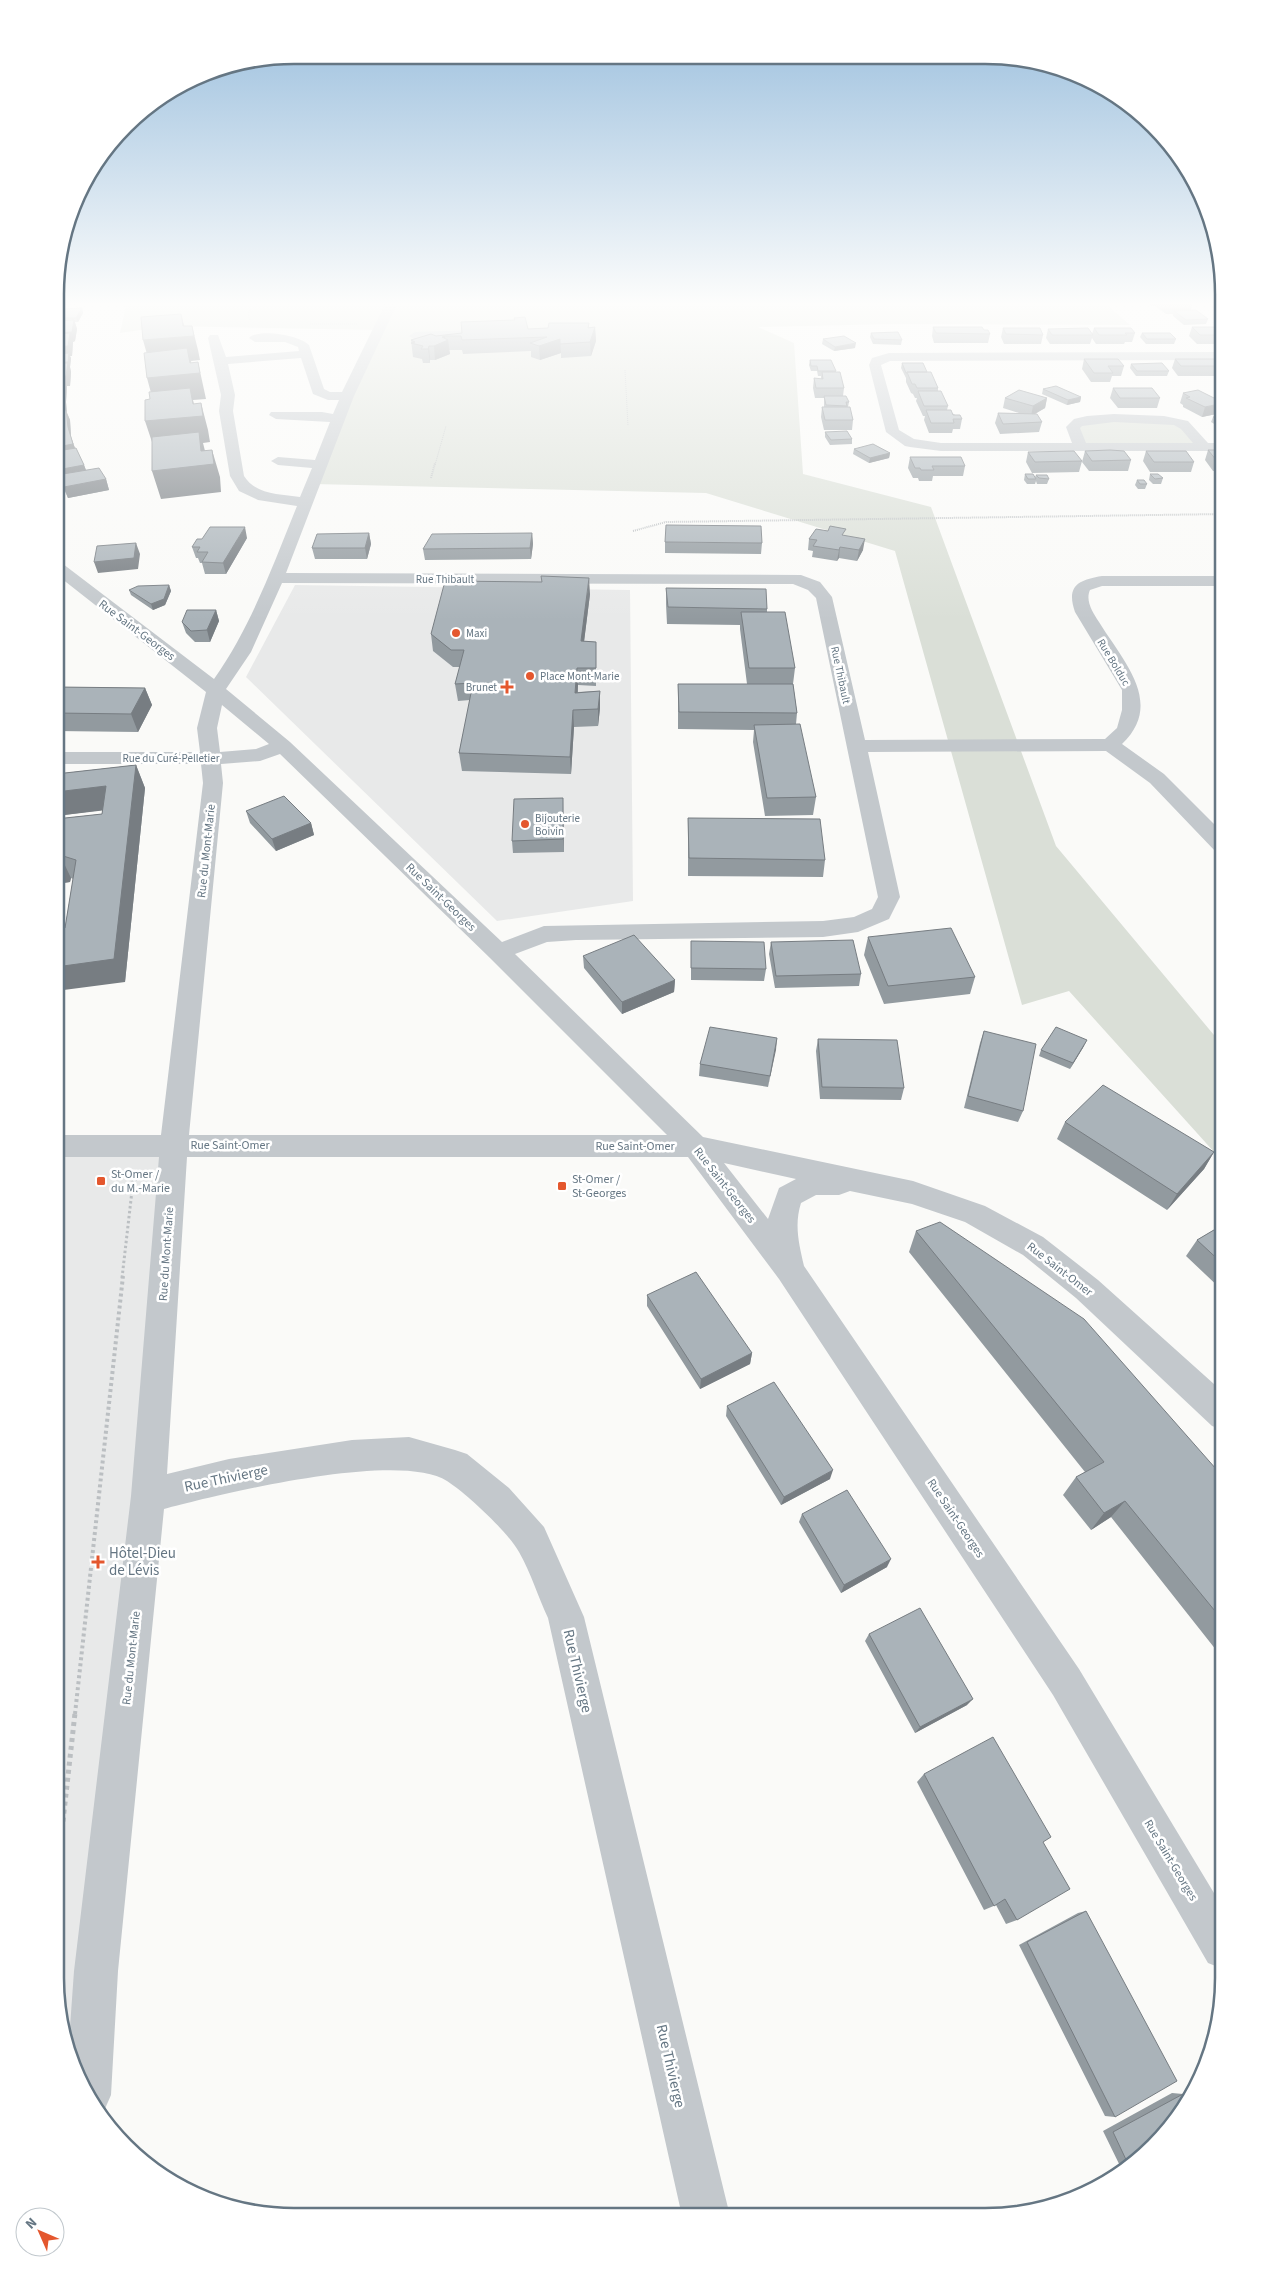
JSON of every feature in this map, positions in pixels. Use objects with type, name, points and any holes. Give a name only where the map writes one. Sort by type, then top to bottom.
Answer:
[{"type":"street","points":[[226,408],[237,476],[244,488],[263,497],[306,502]]},
{"type":"street","name":"Rue du Mont-Marie","points":[[89,2082],[96,1971],[148,1496],[174,1145],[213,783],[207,728],[216,690],[242,652],[276,578],[343,408]]},
{"type":"street","points":[[886,408],[892,432],[898,438],[910,443],[941,447],[1215,447]]},
{"type":"street","points":[[276,415],[339,418]]},
{"type":"street","points":[[1080,447],[1073,427],[1079,422],[1095,419],[1169,420],[1183,424],[1204,447]]},
{"type":"street","points":[[278,461],[321,465]]},
{"type":"street","name":"Rue Saint-Georges","points":[[64,572],[216,690],[283,746],[498,952],[695,1146],[790,1270],[1066,1682],[1215,1933]]},
{"type":"street","name":"Rue Thibault","points":[[276,578],[795,579],[814,586],[824,597],[889,897],[880,914],[858,924],[824,929],[544,934],[498,952]]},
{"type":"street","name":"Rue Bolduc","points":[[1110,745],[1126,730],[1132,710],[1131,690],[1084,612],[1078,599],[1080,590],[1089,583],[1102,581],[1215,581]]},
{"type":"street","points":[[856,746],[1110,745],[1132,757],[1153,773],[1215,838]]},
{"type":"street","name":"Rue du Curé-Pelletier","points":[[64,758],[235,758],[260,755],[283,746]]},
{"type":"street","name":"Rue Saint-Omer","points":[[64,1146],[695,1146],[913,1193],[975,1214],[1033,1246],[1087,1289],[1215,1407]]},
{"type":"street","points":[[790,1270],[783,1238],[782,1216],[790,1196],[812,1184],[829,1183],[913,1193]]},
{"type":"street","name":"Rue Thivierge","points":[[148,1496],[229,1475],[352,1456],[409,1453],[455,1466],[497,1500],[531,1539],[566,1617],[704,2208]]},
{"type":"path","points":[[627,408],[628,426]]},
{"type":"path","points":[[431,478],[446,426]]},
{"type":"path","points":[[633,531],[666,522],[1215,514]]},
{"type":"path","points":[[64,1810],[133,1182],[174,1145]]},
{"type":"shaded area","points":[[346,408],[798,408],[803,474],[931,507],[1056,846],[1215,1036],[1215,1153],[1069,991],[1022,1005],[895,551],[706,493],[313,484]]},
{"type":"shaded area","points":[[1095,419],[1183,424],[1204,447],[1080,447],[1079,422]]},
{"type":"shaded area","points":[[295,585],[630,590],[633,901],[497,921],[246,677]]},
{"type":"shaded area","name":"Hôtel-Dieu de Lévis","points":[[64,1145],[174,1145],[99,2100],[81,2066],[76,2052],[68,2023],[64,1993]]},
{"type":"building","points":[[145,408],[202,408],[203,416],[145,421]]},
{"type":"building","points":[[822,408],[850,408],[853,420],[825,420]]},
{"type":"building","points":[[64,410],[66,410],[73,444],[64,446]]},
{"type":"building","points":[[926,410],[951,410],[953,415],[960,415],[962,419],[953,419],[954,423],[931,423]]},
{"type":"building","points":[[998,413],[1037,414],[1042,422],[1003,424]]},
{"type":"building","points":[[847,431],[852,439],[831,440],[825,432]]},
{"type":"building","points":[[199,432],[201,451],[212,450],[214,464],[152,471],[152,437]]},
{"type":"building","points":[[873,444],[890,453],[870,458],[854,449]]},
{"type":"building","points":[[76,448],[84,465],[64,469],[64,450]]},
{"type":"building","points":[[1208,450],[1215,450],[1215,459]]},
{"type":"building","points":[[1074,451],[1082,461],[1035,462],[1028,452]]},
{"type":"building","points":[[1085,451],[1124,451],[1131,460],[1092,461]]},
{"type":"building","points":[[1146,451],[1186,451],[1194,462],[1154,462]]},
{"type":"building","points":[[910,457],[961,457],[965,466],[932,466],[934,470],[921,470],[920,468],[915,468]]},
{"type":"building","points":[[99,468],[106,479],[64,487],[64,474]]},
{"type":"building","points":[[1025,474],[1033,474],[1036,479],[1028,479]]},
{"type":"building","points":[[1150,474],[1158,474],[1163,478],[1155,479]]},
{"type":"building","points":[[1036,475],[1047,475],[1049,479],[1039,478]]},
{"type":"building","points":[[1137,480],[1144,480],[1147,484],[1140,484]]},
{"type":"building","points":[[666,525],[761,526],[762,543],[665,542]]},
{"type":"building","points":[[830,526],[846,529],[842,535],[865,539],[859,550],[840,547],[839,550],[813,546],[817,540],[809,539],[816,529],[828,531]]},
{"type":"building","points":[[210,527],[245,527],[223,563],[202,562],[208,552],[197,552],[200,547],[192,547],[197,539],[202,539]]},
{"type":"building","points":[[369,533],[365,548],[312,548],[317,534]]},
{"type":"building","points":[[532,533],[530,548],[423,549],[432,534]]},
{"type":"building","points":[[136,543],[134,558],[94,562],[97,546]]},
{"type":"building","name":"Place Mont-Marie","points":[[541,576],[589,578],[581,641],[596,642],[596,668],[577,668],[575,693],[600,691],[598,709],[573,710],[570,757],[459,753],[473,683],[455,684],[464,650],[451,650],[431,634],[445,581],[542,582]]},
{"type":"building","points":[[169,585],[164,599],[151,604],[129,590],[138,586]]},
{"type":"building","points":[[666,588],[766,589],[767,609],[668,607]]},
{"type":"building","points":[[187,610],[216,610],[207,630],[191,631],[182,622]]},
{"type":"building","points":[[741,612],[785,612],[795,668],[749,668]]},
{"type":"building","points":[[678,684],[793,684],[797,713],[679,712]]},
{"type":"building","points":[[64,687],[145,688],[131,714],[64,713]]},
{"type":"building","points":[[800,724],[816,797],[767,798],[754,725]]},
{"type":"building","points":[[136,765],[114,959],[64,966],[64,928],[76,860],[64,856],[64,818],[102,814],[106,786],[64,791],[64,773]]},
{"type":"building","points":[[284,796],[311,823],[272,839],[246,811]]},
{"type":"building","points":[[563,798],[563,839],[512,841],[514,799]]},
{"type":"building","points":[[688,818],[820,819],[825,860],[689,858]]},
{"type":"building","points":[[951,928],[975,977],[888,986],[868,937]]},
{"type":"building","points":[[634,935],[675,980],[622,1002],[583,956]]},
{"type":"building","points":[[853,940],[861,974],[776,976],[771,942]]},
{"type":"building","points":[[691,941],[764,942],[766,969],[691,968]]},
{"type":"building","points":[[710,1027],[777,1038],[770,1076],[700,1064]]},
{"type":"building","points":[[1056,1027],[1087,1040],[1073,1063],[1041,1050]]},
{"type":"building","points":[[984,1031],[1036,1044],[1023,1111],[968,1096]]},
{"type":"building","points":[[818,1039],[897,1040],[904,1088],[822,1087]]},
{"type":"building","points":[[1103,1085],[1214,1152],[1177,1194],[1065,1122]]},
{"type":"building","points":[[940,1222],[1084,1319],[1215,1468],[1215,1611],[1125,1501],[1104,1513],[1076,1477],[1104,1462],[916,1231]]},
{"type":"building","points":[[1215,1229],[1215,1257],[1197,1240]]},
{"type":"building","points":[[696,1272],[752,1353],[701,1379],[647,1295]]},
{"type":"building","points":[[774,1382],[833,1470],[784,1497],[727,1406]]},
{"type":"building","points":[[847,1490],[891,1559],[844,1585],[802,1514]]},
{"type":"building","points":[[920,1608],[973,1699],[920,1727],[869,1634]]},
{"type":"building","points":[[993,1737],[1051,1837],[1043,1842],[1070,1889],[1017,1920],[1005,1899],[994,1906],[924,1774]]},
{"type":"building","points":[[1086,1911],[1177,2081],[1115,2117],[1027,1942]]},
{"type":"building","points":[[1183,2094],[1158,2130],[1126,2160],[1113,2132]]},
{"type":"place","name":"Maxi","points":[[456,633]]},
{"type":"place","name":"Place Mont-Marie","points":[[530,676]]},
{"type":"place","name":"Brunet","points":[[507,687]]},
{"type":"place","name":"Bijouterie Boivin","points":[[525,824]]},
{"type":"place","name":"St-Omer / du M.-Marie","points":[[101,1181]]},
{"type":"place","name":"St-Omer / St-Georges","points":[[562,1186]]},
{"type":"place","name":"Hôtel-Dieu de Lévis","points":[[98,1562]]}]
